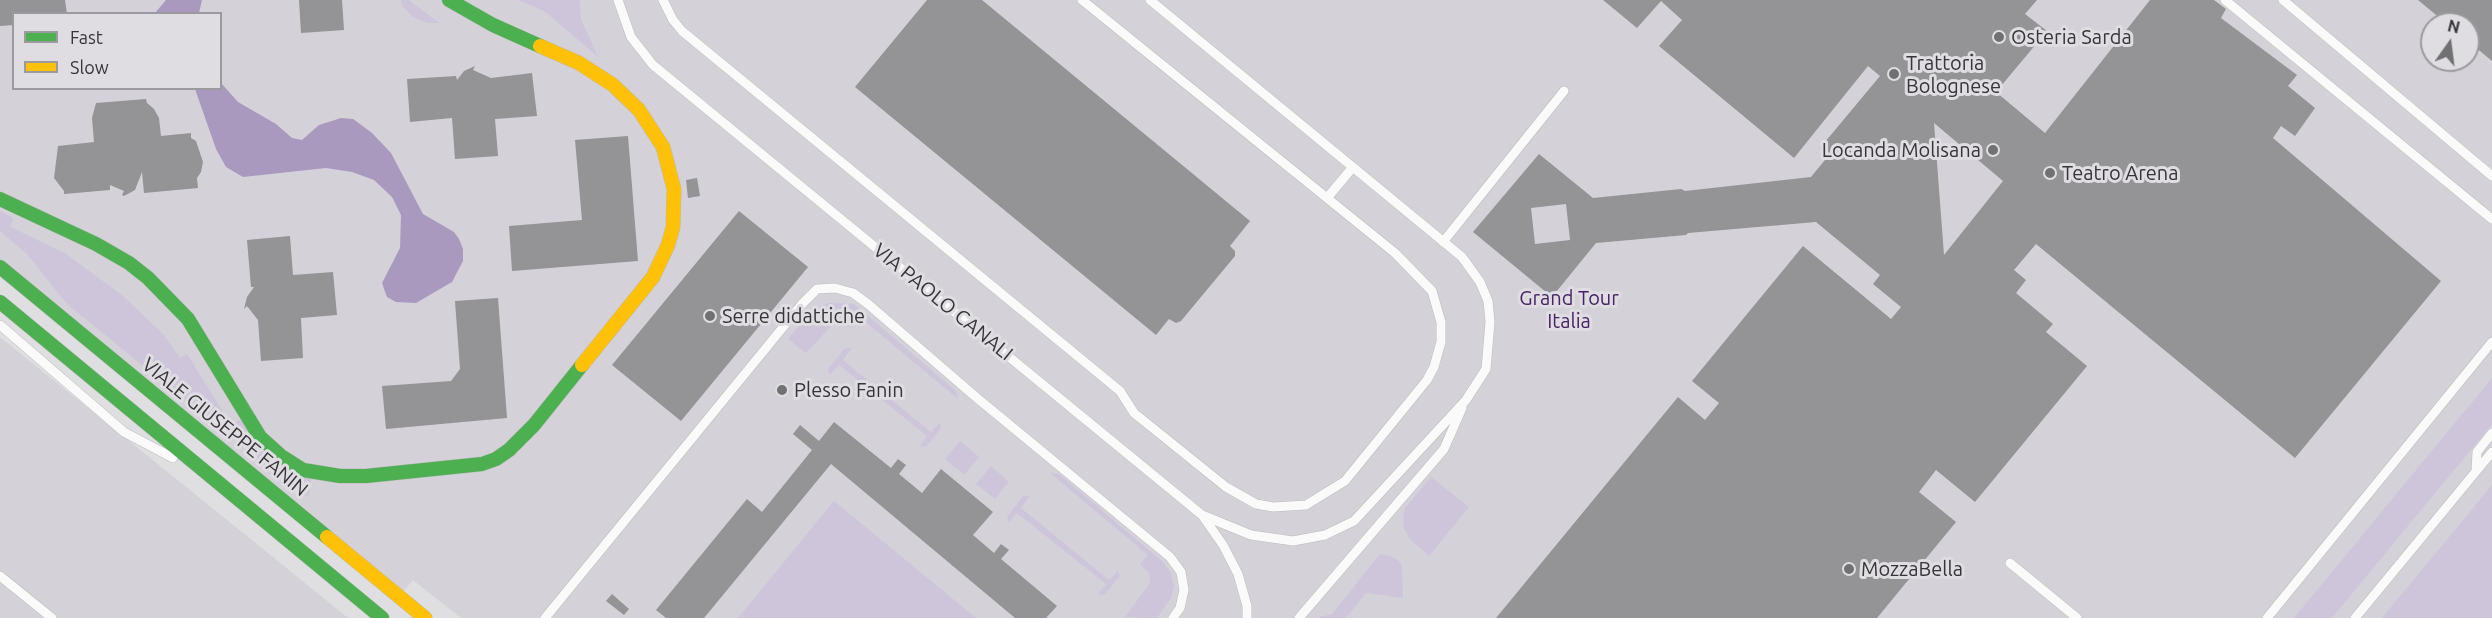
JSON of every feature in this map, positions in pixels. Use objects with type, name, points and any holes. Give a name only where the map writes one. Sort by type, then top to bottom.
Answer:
[{"type":"street","points":[[0,199],[96,244],[129,263],[148,278],[188,320],[260,437],[281,456],[303,470],[331,476],[366,476],[482,464],[496,459],[509,450],[534,425],[653,277],[665,253],[673,227],[674,189],[663,147],[651,126],[639,110],[612,86],[579,63],[493,25],[449,0]]},
{"type":"street","name":"VIALE GIUSEPPE FANIN","points":[[0,267],[425,618]]},
{"type":"street","points":[[0,303],[382,618]]},
{"type":"lane","name":"VIA PAOLO CANALI","points":[[618,0],[631,37],[653,65],[1202,515],[1223,545],[1238,574],[1247,606],[1247,618]]},
{"type":"lane","points":[[663,0],[673,20],[682,31],[1120,391],[1134,413],[1226,487],[1256,504],[1273,507],[1306,505],[1345,481],[1427,380],[1434,367],[1441,342],[1441,322],[1432,291],[1406,263],[1082,0]]},
{"type":"lane","points":[[1150,0],[1462,257],[1480,282],[1488,301],[1490,322],[1486,369],[1466,400],[1444,449],[1299,618]]},
{"type":"lane","points":[[2225,0],[2492,219]]},
{"type":"lane","points":[[2283,0],[2492,176]]},
{"type":"lane","points":[[1443,242],[1564,91]]},
{"type":"lane","points":[[1327,198],[1353,167]]},
{"type":"lane","points":[[545,618],[802,303],[817,290],[835,288],[852,293],[868,304],[977,398],[1170,557],[1181,572],[1184,590],[1180,608],[1173,618]]},
{"type":"lane","points":[[0,325],[124,432],[206,473]]},
{"type":"lane","points":[[2267,618],[2492,342]]},
{"type":"lane","points":[[1202,515],[1251,535],[1274,540],[1307,540],[1339,531],[1354,521],[1466,400]]},
{"type":"lane","points":[[2476,471],[2477,452],[2492,433]]},
{"type":"lane","points":[[2355,618],[2492,452]]},
{"type":"lane","points":[[2010,563],[2076,618]]},
{"type":"lane","points":[[0,576],[52,618]]},
{"type":"shaded area","points":[[0,0],[518,0],[545,12],[597,56],[581,17],[580,0],[2492,0],[2492,618],[461,618],[413,580],[394,602],[0,265]]},
{"type":"shaded area","points":[[166,0],[202,0],[199,12],[156,12]]},
{"type":"shaded area","points":[[401,0],[409,0],[439,23],[426,23],[413,17],[402,5]]},
{"type":"shaded area","points":[[518,0],[580,0],[581,18],[598,57],[545,12]]},
{"type":"shaded area","points":[[222,84],[238,102],[276,124],[292,138],[302,140],[319,125],[341,118],[353,119],[372,133],[391,153],[423,214],[454,232],[463,249],[463,261],[452,282],[416,303],[396,302],[387,297],[382,283],[400,248],[401,215],[392,197],[374,180],[352,172],[326,168],[243,177],[226,167],[216,149],[195,90],[222,90]]},
{"type":"shaded area","points":[[0,211],[13,218],[11,227],[66,254],[122,295],[164,335],[180,358],[187,354],[231,425],[240,420],[311,479],[309,495],[304,497],[67,304],[27,254],[0,231]]},
{"type":"shaded area","points":[[829,303],[854,304],[956,391],[958,399],[862,319],[852,327],[832,325],[806,353],[788,339],[813,309]]},
{"type":"shaded area","points":[[0,337],[268,553],[348,618],[0,618]]},
{"type":"shaded area","points":[[845,348],[852,348],[843,360],[931,432],[940,423],[941,428],[926,447],[920,446],[927,436],[839,365],[830,375],[828,369]]},
{"type":"shaded area","points":[[2492,378],[2492,424],[2332,618],[2294,618]]},
{"type":"shaded area","points":[[960,441],[979,457],[964,475],[945,459]]},
{"type":"shaded area","points":[[991,466],[1009,482],[995,499],[976,484]]},
{"type":"shaded area","points":[[1050,473],[1059,474],[1163,562],[1171,573],[1174,586],[1171,598],[1157,618],[1125,617],[1150,583],[1149,573],[1140,564],[1148,555]]},
{"type":"shaded area","points":[[1431,477],[1469,507],[1429,556],[1410,539],[1404,528],[1403,517],[1405,508]]},
{"type":"shaded area","points":[[2492,485],[2492,618],[2382,618]]},
{"type":"shaded area","points":[[1023,496],[1030,496],[1021,508],[1109,580],[1118,571],[1120,576],[1104,595],[1098,594],[1106,584],[1017,513],[1009,523],[1007,517]]},
{"type":"shaded area","points":[[834,501],[976,618],[738,618]]},
{"type":"shaded area","points":[[1380,554],[1398,560],[1402,566],[1403,598],[1366,593],[1346,618],[1315,618],[1332,614]]},
{"type":"building","points":[[0,0],[65,0],[67,12],[12,12],[12,25],[0,26]]},
{"type":"building","points":[[299,0],[342,0],[344,30],[301,33]]},
{"type":"building","points":[[927,0],[982,0],[1250,221],[1230,246],[1235,251],[1235,256],[1181,321],[1176,323],[1169,319],[1156,335],[855,87]]},
{"type":"building","points":[[1603,0],[2037,0],[2025,14],[2047,31],[1996,92],[2045,133],[2150,0],[2214,0],[2226,9],[2221,18],[2297,75],[2288,86],[2315,108],[2295,136],[2281,126],[2273,138],[2441,281],[2295,458],[2036,244],[2014,270],[2026,280],[2016,293],[2053,324],[2046,332],[2087,366],[1975,502],[1936,470],[1919,492],[1956,522],[1877,618],[1496,618],[1678,397],[1705,420],[1719,403],[1692,381],[1803,246],[1891,319],[1901,307],[1873,284],[1880,275],[1816,222],[1596,243],[1552,297],[1473,232],[1539,154],[1593,198],[1681,189],[1685,191],[1811,177],[1829,155],[1820,148],[1880,76],[1868,66],[1794,158],[1659,46],[1682,20],[1661,1],[1637,28]],"holes":[[[1934,123],[2003,181],[1944,255]],[[1566,204],[1570,240],[1535,244],[1531,208]]]},
{"type":"building","points":[[2418,0],[2492,0],[2492,61],[2480,51],[2480,12],[2432,12]]},
{"type":"building","points":[[475,66],[473,70],[491,78],[532,73],[537,116],[495,119],[498,156],[455,159],[452,118],[410,122],[407,79],[456,76],[457,80],[464,71]]},
{"type":"building","points":[[146,99],[159,118],[161,136],[191,133],[191,138],[196,141],[203,162],[197,178],[198,188],[144,193],[142,172],[135,190],[124,196],[122,195],[124,191],[110,185],[110,190],[64,194],[54,178],[58,146],[94,142],[92,118],[96,103]]},
{"type":"building","points":[[628,136],[638,261],[512,271],[509,226],[582,220],[575,140]]},
{"type":"building","points":[[697,178],[700,196],[688,198],[686,180]]},
{"type":"building","name":"Serre didattiche","points":[[739,211],[808,267],[681,421],[612,365]]},
{"type":"building","points":[[290,236],[293,275],[333,272],[337,315],[301,318],[303,358],[261,361],[258,320],[247,306],[244,309],[247,297],[254,287],[251,287],[247,240]]},
{"type":"building","points":[[498,298],[507,418],[386,429],[382,386],[451,381],[460,369],[455,301]]},
{"type":"building","points":[[834,422],[891,468],[898,459],[906,465],[899,474],[922,493],[941,469],[993,512],[973,535],[994,553],[1001,544],[1009,550],[1001,559],[1057,606],[1046,618],[1015,618],[831,464],[704,618],[666,618],[656,610],[747,499],[762,512],[812,450],[793,434],[800,425],[819,441]]},
{"type":"building","points":[[612,594],[629,609],[624,615],[606,601]]},
{"type":"traffic: fast","points":[[449,0],[493,25],[540,46]]},
{"type":"traffic: fast","points":[[0,199],[96,244],[129,263],[148,278],[188,319],[260,437],[281,456],[303,470],[340,476],[366,476],[482,464],[496,459],[509,450],[534,425],[582,365]]},
{"type":"traffic: fast","points":[[0,267],[327,537]]},
{"type":"traffic: fast","points":[[0,302],[382,618]]},
{"type":"traffic: slow","points":[[540,46],[579,63],[613,85],[639,110],[663,147],[674,189],[673,227],[668,245],[653,277],[582,365]]},
{"type":"traffic: slow","points":[[327,537],[425,618]]},
{"type":"place","name":"Osteria Sarda","points":[[1999,37]]},
{"type":"place","name":"Trattoria Bolognese","points":[[1894,74]]},
{"type":"place","name":"Locanda Molisana","points":[[1993,150]]},
{"type":"place","name":"Teatro Arena","points":[[2050,173]]},
{"type":"place","name":"Serre didattiche","points":[[710,316]]},
{"type":"place","name":"Plesso Fanin","points":[[782,390]]},
{"type":"place","name":"MozzaBella","points":[[1849,569]]},
{"type":"park label","name":"Grand Tour Italia","points":[[1569,310]]}]
